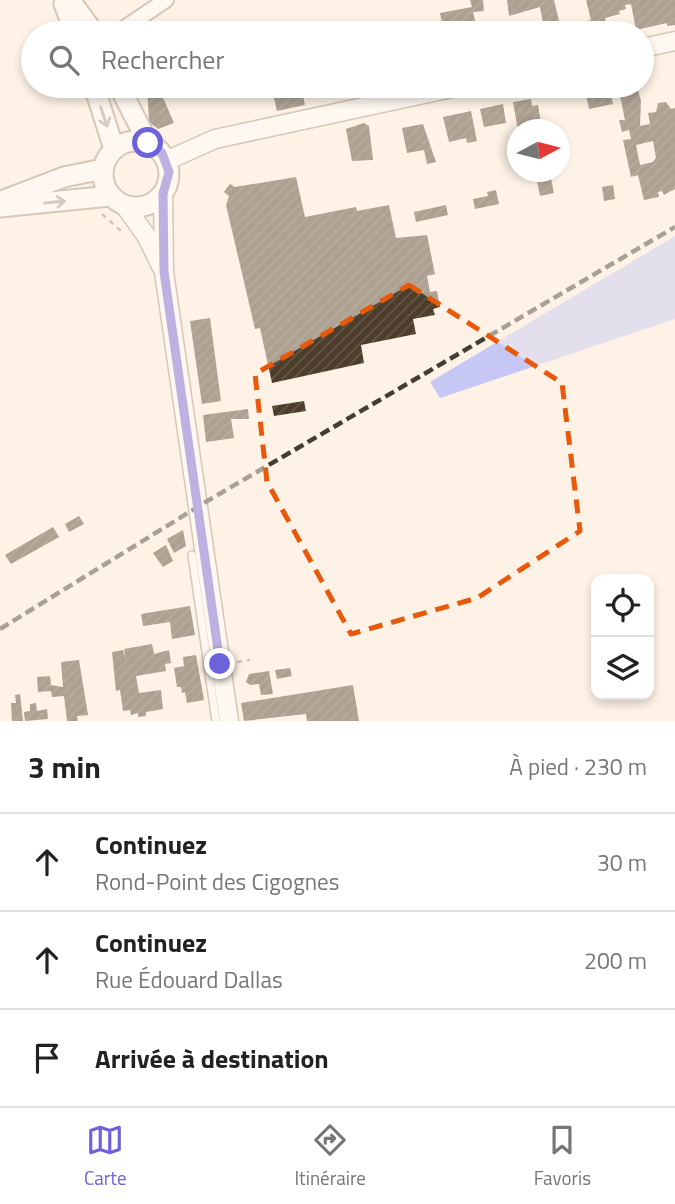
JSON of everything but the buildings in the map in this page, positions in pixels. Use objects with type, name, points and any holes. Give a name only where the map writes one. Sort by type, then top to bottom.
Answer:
[{"type":"main road","points":[[62,0],[70,21]]},
{"type":"main road","points":[[70,0],[85,21]]},
{"type":"main road","points":[[98,98],[114,149]]},
{"type":"main road","points":[[0,204],[146,206],[163,194],[169,172],[166,161],[148,143],[125,98]]},
{"type":"main road","points":[[111,204],[105,188],[103,169],[114,149],[130,141],[148,143]]},
{"type":"main road","points":[[0,204],[64,177],[103,169]]},
{"type":"street","points":[[135,21],[166,0]]},
{"type":"street","points":[[654,45],[675,41]]},
{"type":"street","points":[[166,161],[215,139],[405,98]]},
{"type":"street","points":[[163,194],[164,272],[229,721]]},
{"type":"street","points":[[111,204],[146,237],[164,272]]},
{"type":"lane","points":[[192,555],[216,721]]},
{"type":"path","points":[[111,204],[126,236]]},
{"type":"highlighted area","points":[[409,285],[562,383],[580,531],[477,598],[351,634],[267,482],[255,374]]},
{"type":"shaded area","points":[[675,236],[675,319],[440,398],[430,382]]},
{"type":"railway","points":[[0,629],[209,500],[675,227]]},
{"type":"route","points":[[148,143],[162,153],[169,172],[163,194],[164,272],[220,664]]}]
